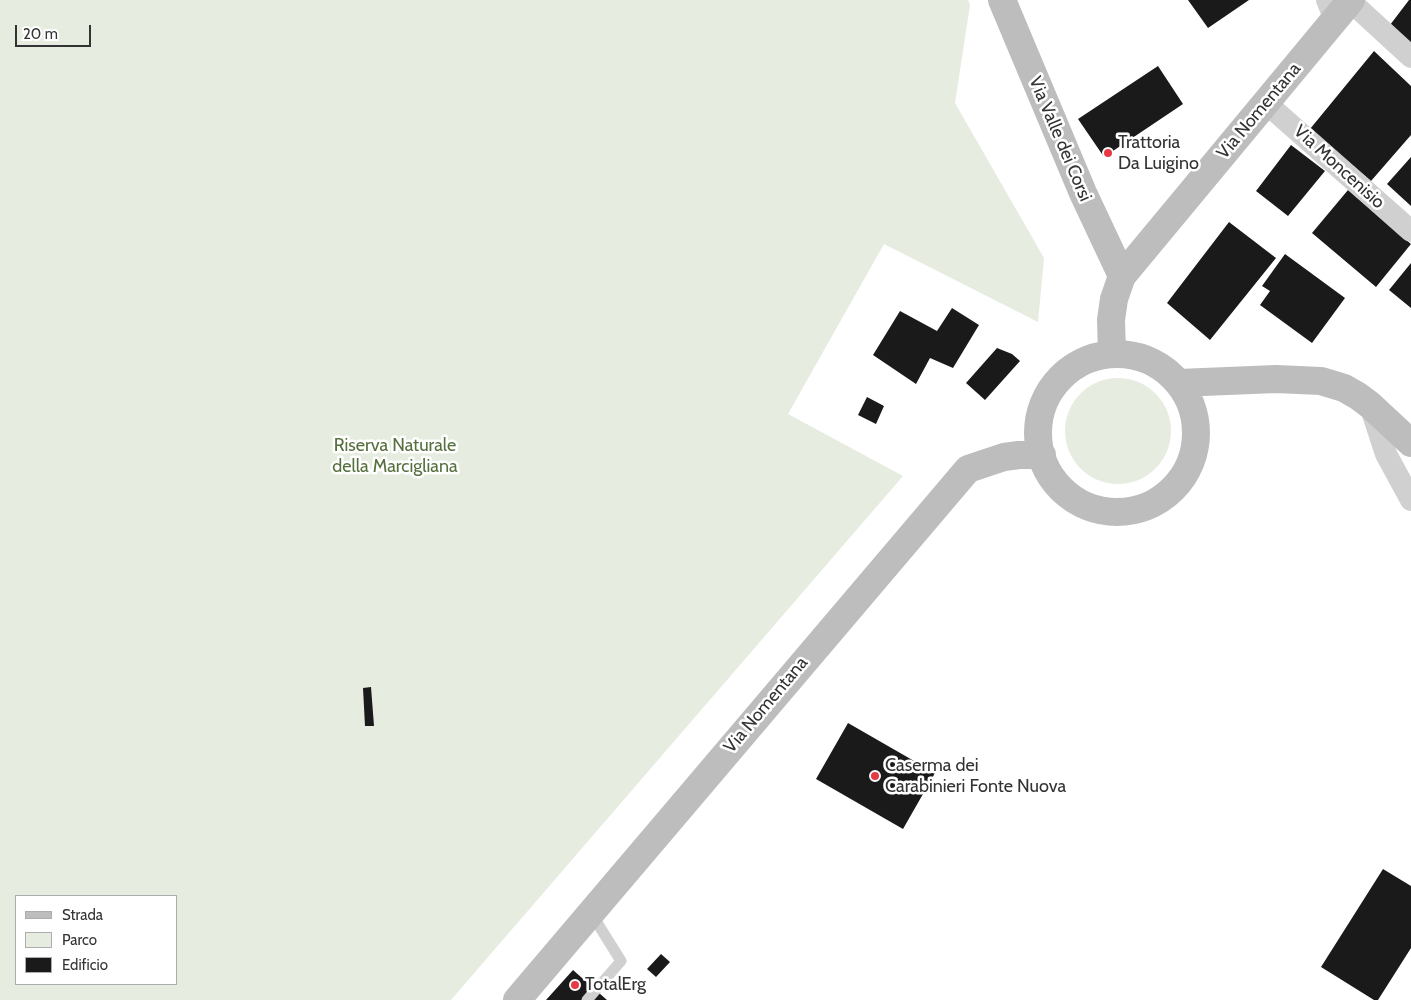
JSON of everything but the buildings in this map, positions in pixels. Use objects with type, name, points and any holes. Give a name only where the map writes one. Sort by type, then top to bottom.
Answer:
[{"type":"street","name":"Via Valle dei Corsi","points":[[1002,0],[1083,193],[1122,276]]},
{"type":"street","name":"Via Nomentana","points":[[1112,354],[1111,320],[1114,299],[1122,276],[1266,103],[1341,5]]},
{"type":"street","points":[[1341,5],[1411,57]]},
{"type":"street","name":"Via Moncenisio","points":[[1266,103],[1411,231]]},
{"type":"street","points":[[1126,354],[1155,364],[1165,370],[1179,383],[1187,396],[1196,425],[1193,456],[1178,484],[1167,494],[1140,508],[1125,511],[1109,511],[1094,508],[1074,498],[1056,482],[1042,455],[1039,424],[1042,409],[1048,395],[1057,382],[1080,363],[1095,357],[1126,354]]},
{"type":"street","points":[[1179,383],[1276,379],[1321,381],[1344,388],[1370,406],[1411,443]]},
{"type":"street","points":[[1370,406],[1386,454],[1411,500]]},
{"type":"street","name":"Via Nomentana","points":[[517,1000],[968,469],[1019,454],[1042,455]]},
{"type":"lane","points":[[587,1000],[621,961],[591,913]]},
{"type":"green space","name":"Riserva Naturale della Marcigliana","points":[[0,0],[968,0],[970,5],[955,103],[1044,258],[1038,322],[884,244],[788,414],[903,476],[451,1000],[0,1000]]},
{"type":"green space","points":[[1118,378],[1138,382],[1155,394],[1167,411],[1171,431],[1167,451],[1155,468],[1138,480],[1118,484],[1098,480],[1081,468],[1069,451],[1065,431],[1069,411],[1081,394],[1098,382]]},
{"type":"place","name":"Trattoria Da Luigino","points":[[1108,153]]},
{"type":"place","name":"Caserma dei Carabinieri Fonte Nuova","points":[[875,776]]},
{"type":"place","name":"TotalErg","points":[[575,985]]}]
